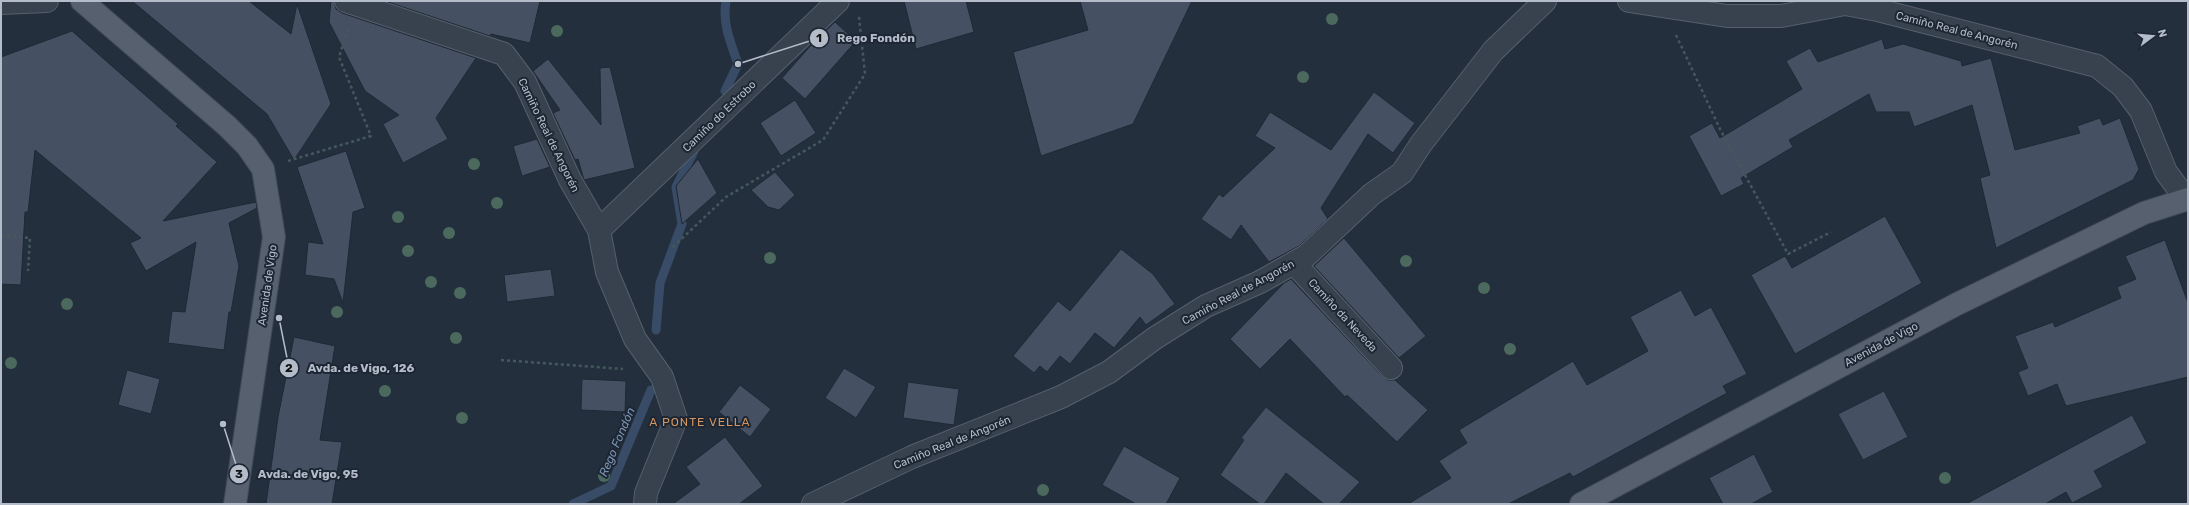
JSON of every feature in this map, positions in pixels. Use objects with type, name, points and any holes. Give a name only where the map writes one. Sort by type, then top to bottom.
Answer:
[{"type":"main road","name":"Avenida de Vigo","points":[[82,1],[227,126],[247,146],[263,169],[274,237],[235,504]]},
{"type":"main road","name":"Avenida de Vigo","points":[[1581,504],[1957,304],[2144,213],[2187,199]]},
{"type":"street","points":[[1,3],[47,1]]},
{"type":"street","name":"Camiño do Estrobo","points":[[599,230],[838,1]]},
{"type":"street","name":"Camiño Real de Angorén","points":[[813,504],[912,457],[1061,397],[1109,372],[1154,338],[1206,306],[1260,282],[1306,256],[1372,194],[1402,173],[1421,144],[1493,51],[1545,1]]},
{"type":"street","name":"Camiño Real de Angorén","points":[[1629,1],[1727,16],[1781,16],[1845,4],[1878,10],[2097,66],[2124,87],[2141,111],[2166,172],[2187,199]]},
{"type":"street","name":"Camiño Real de Angorén","points":[[351,3],[504,54],[525,82],[570,180],[599,230],[610,278],[635,339],[662,377],[676,419],[646,492],[644,504]]},
{"type":"street","name":"Camiño da Neveda","points":[[1294,263],[1391,368]]},
{"type":"path","points":[[263,169],[371,136],[339,57],[351,3]]},
{"type":"path","points":[[1662,6],[1720,129],[1788,254],[1831,232]]},
{"type":"path","points":[[673,247],[726,197],[823,140],[865,74],[859,16]]},
{"type":"path","points":[[1,235],[30,238],[28,271]]},
{"type":"path","points":[[501,360],[658,372]]},
{"type":"building","points":[[132,1],[249,1],[291,34],[297,4],[331,104],[294,160],[267,114]]},
{"type":"building","points":[[331,1],[334,1],[336,9],[342,13],[476,58],[436,118],[448,139],[403,163],[383,124],[399,115],[365,91],[329,22]]},
{"type":"building","points":[[385,1],[540,1],[530,43],[491,34],[490,36]]},
{"type":"building","points":[[904,1],[966,1],[974,32],[916,49]]},
{"type":"building","points":[[1080,1],[1192,1],[1133,124],[1041,156],[1013,52],[1088,30]]},
{"type":"building","points":[[835,22],[856,41],[805,99],[782,78],[813,43]]},
{"type":"building","points":[[72,31],[178,124],[176,126],[217,162],[163,221],[256,202],[257,208],[229,223],[239,266],[231,312],[229,312],[224,350],[168,343],[172,311],[185,312],[196,242],[146,271],[130,243],[141,238],[35,150],[28,212],[25,212],[21,285],[1,284],[1,57]]},
{"type":"building","points":[[1882,39],[1885,49],[1903,44],[1961,61],[1962,66],[1991,58],[2015,150],[2080,133],[2077,126],[2100,118],[2103,125],[2120,118],[2139,169],[2133,180],[1996,248],[1980,178],[1990,175],[1972,105],[1914,127],[1909,112],[1876,112],[1869,94],[1789,140],[1793,147],[1741,178],[1744,184],[1721,196],[1689,136],[1712,123],[1720,138],[1802,89],[1786,61],[1810,48],[1818,62]]},
{"type":"building","points":[[548,59],[601,125],[600,68],[610,67],[635,168],[584,180],[578,159],[575,160],[553,113],[560,110],[533,71]]},
{"type":"building","points":[[1374,92],[1415,123],[1393,153],[1368,134],[1321,208],[1328,219],[1299,246],[1269,262],[1241,225],[1231,240],[1201,219],[1219,194],[1223,197],[1275,148],[1255,136],[1270,112],[1331,150]]},
{"type":"building","points":[[795,100],[816,133],[781,156],[760,123]]},
{"type":"building","points":[[537,139],[550,167],[522,176],[513,146]]},
{"type":"building","points":[[346,151],[365,208],[353,212],[343,303],[334,279],[305,275],[308,242],[323,244],[297,167]]},
{"type":"building","points":[[698,159],[717,193],[682,224],[676,186]]},
{"type":"building","points":[[775,172],[795,195],[779,210],[768,207],[751,190]]},
{"type":"building","points":[[1885,216],[1922,283],[1795,354],[1751,275],[1785,256],[1792,268]]},
{"type":"building","points":[[1344,238],[1426,336],[1399,358],[1314,266]]},
{"type":"building","points":[[2165,240],[2188,303],[2188,377],[2066,406],[2057,384],[2028,396],[2018,372],[2028,368],[2015,336],[2053,322],[2055,327],[2121,298],[2117,287],[2136,279],[2125,256]]},
{"type":"building","points":[[1121,249],[1153,274],[1175,304],[1146,325],[1140,317],[1114,348],[1095,333],[1070,364],[1060,356],[1047,372],[1040,366],[1034,373],[1013,356],[1058,301],[1070,311]]},
{"type":"building","points":[[551,269],[555,296],[507,302],[504,275]]},
{"type":"building","points":[[1291,279],[1382,376],[1388,380],[1395,380],[1428,410],[1397,442],[1347,395],[1345,397],[1290,339],[1260,369],[1230,339],[1284,283]]},
{"type":"building","points":[[1681,290],[1695,316],[1711,307],[1747,374],[1723,386],[1727,393],[1573,477],[1570,473],[1508,504],[1408,504],[1451,478],[1439,461],[1467,443],[1459,430],[1573,361],[1587,385],[1648,351],[1630,317]]},
{"type":"building","points":[[294,337],[335,346],[320,440],[342,442],[332,504],[266,504],[278,417]]},
{"type":"building","points":[[844,368],[876,387],[856,418],[825,398]]},
{"type":"building","points":[[127,370],[160,379],[151,414],[118,405]]},
{"type":"building","points":[[582,379],[626,381],[625,412],[581,410]]},
{"type":"building","points":[[908,382],[959,389],[954,425],[903,418]]},
{"type":"building","points":[[740,385],[771,409],[750,437],[719,412]]},
{"type":"building","points":[[1884,391],[1908,437],[1863,460],[1838,414]]},
{"type":"building","points":[[1266,407],[1360,482],[1339,504],[1324,504],[1286,473],[1264,504],[1260,504],[1220,475],[1244,440],[1241,438]]},
{"type":"building","points":[[2132,415],[2147,443],[2094,471],[2103,487],[2072,503],[2066,492],[2045,504],[1966,504]]},
{"type":"building","points":[[725,437],[763,486],[739,504],[673,504],[700,484],[686,467]]},
{"type":"building","points":[[1124,446],[1180,478],[1166,504],[1136,504],[1102,485]]},
{"type":"building","points":[[1754,454],[1773,492],[1751,504],[1723,504],[1709,478]]},
{"type":"waterway","name":"Rego Fondón","points":[[725,91],[738,64],[726,26],[726,1]]},
{"type":"waterway","name":"Rego Fondón","points":[[656,330],[660,283],[682,224],[676,187],[694,151]]},
{"type":"waterway","name":"Rego Fondón","points":[[573,504],[611,486],[651,390]]},
{"type":"place","name":"Rego Fondón","points":[[738,64]]},
{"type":"place","name":"Avda. de Vigo, 126","points":[[279,318]]},
{"type":"place","name":"Avda. de Vigo, 95","points":[[223,424]]},
{"type":"district","name":"A PONTE VELLA","points":[[700,422]]}]
